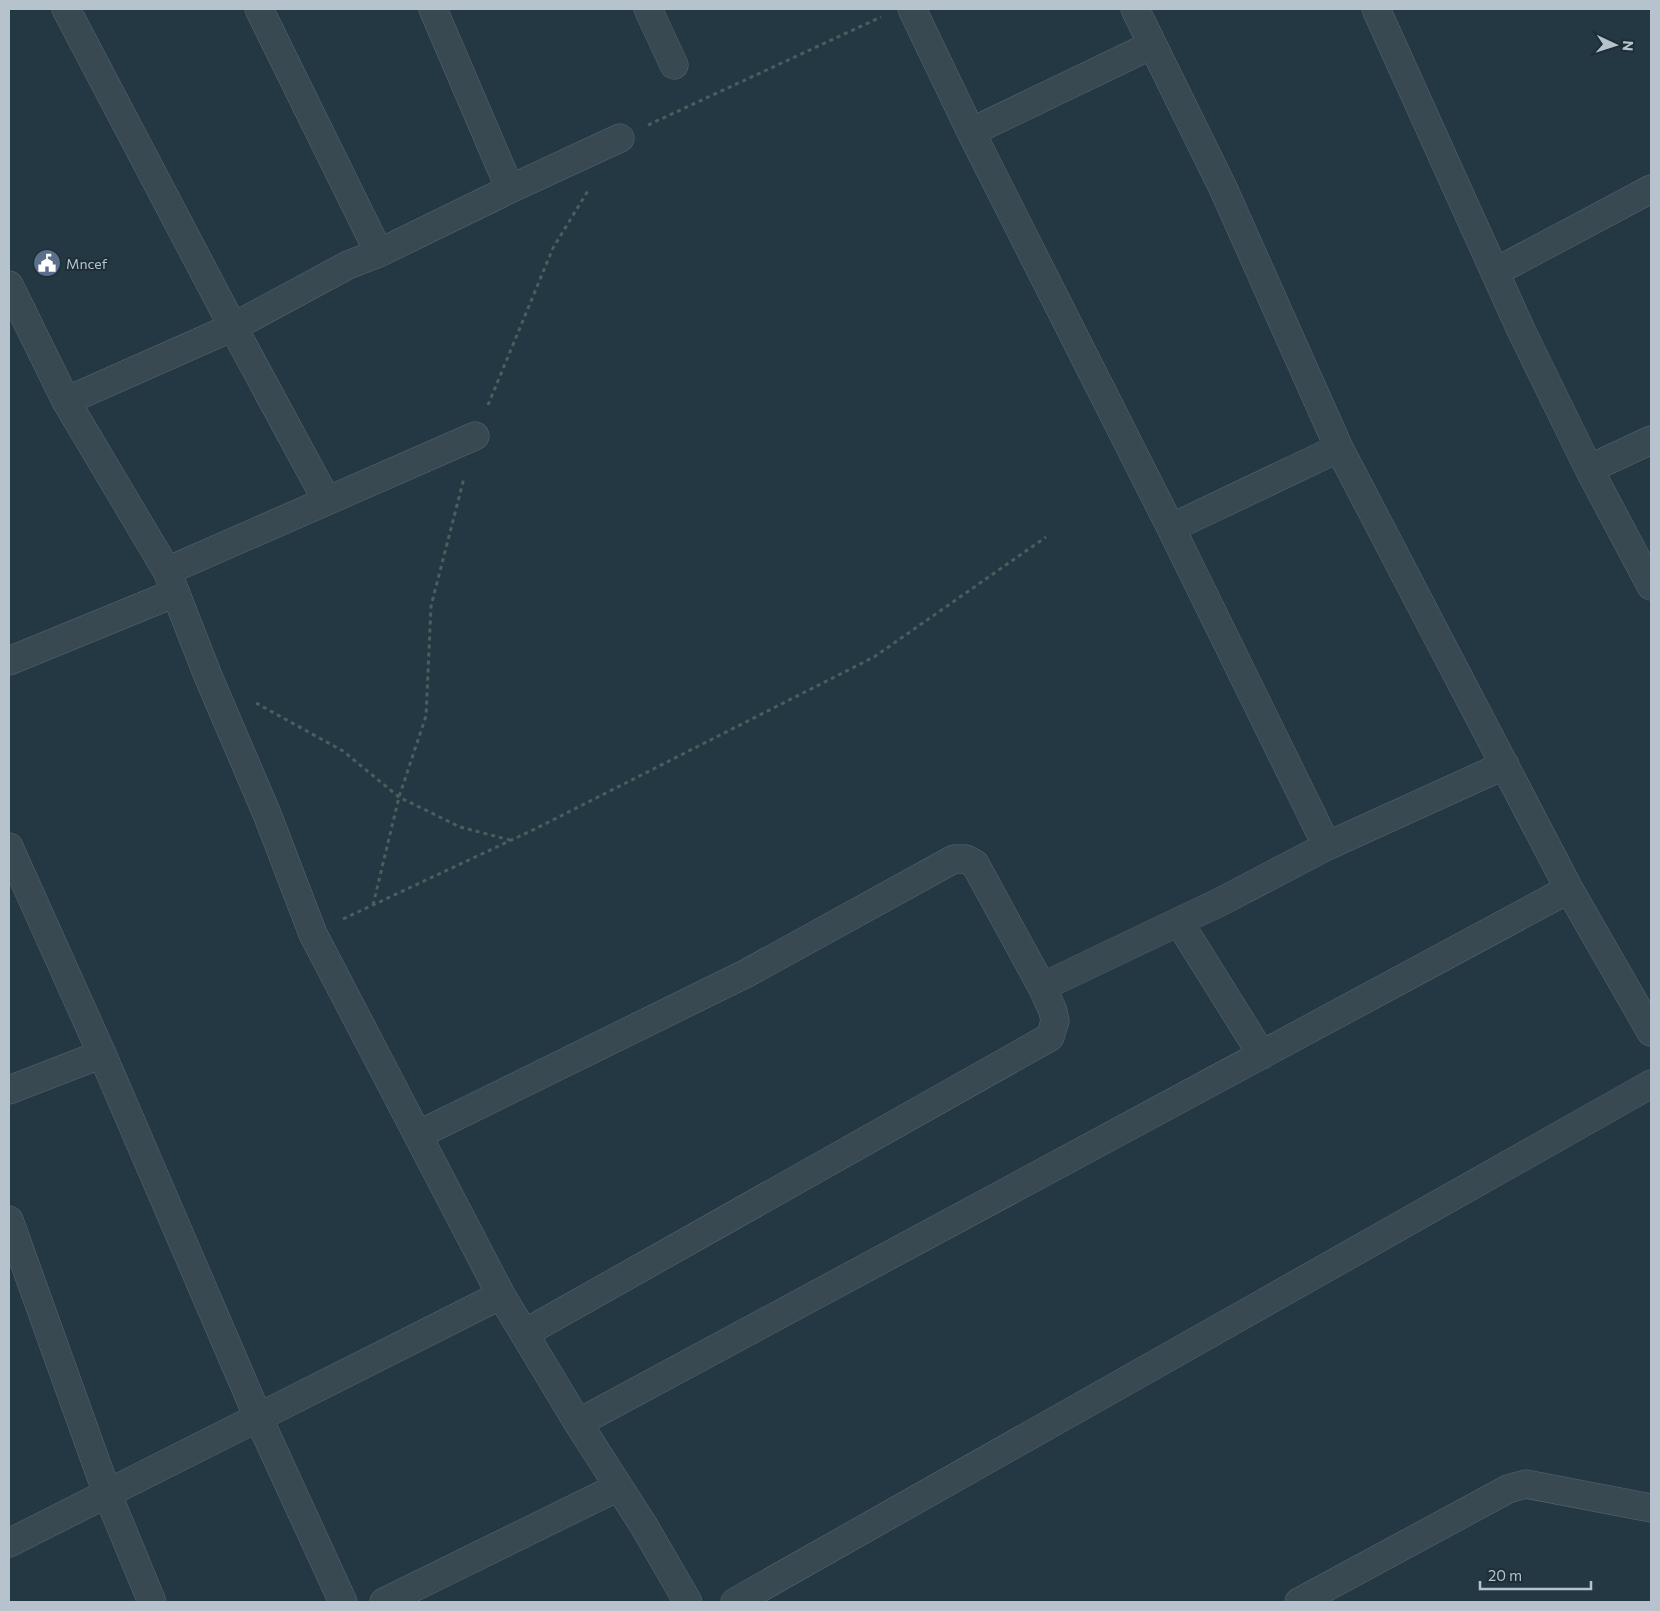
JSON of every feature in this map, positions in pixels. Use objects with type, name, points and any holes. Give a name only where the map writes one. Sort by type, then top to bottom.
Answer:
[{"type":"street","points":[[66,9],[327,501]]},
{"type":"street","points":[[259,9],[379,253]]},
{"type":"street","points":[[433,9],[510,189]]},
{"type":"street","points":[[648,9],[674,65]]},
{"type":"street","points":[[912,9],[971,132],[1171,528],[1327,846]]},
{"type":"street","points":[[1135,9],[1223,188],[1339,448],[1569,889],[1651,1032]]},
{"type":"street","points":[[1376,9],[1521,330],[1589,469],[1651,586]]},
{"type":"street","points":[[971,132],[1152,45]]},
{"type":"street","points":[[66,401],[233,327],[348,265],[379,253],[620,138]]},
{"type":"street","points":[[1495,272],[1651,189]]},
{"type":"street","points":[[9,285],[66,401],[171,582],[208,676],[267,814],[312,934],[502,1295],[578,1423],[644,1526],[688,1602]]},
{"type":"street","points":[[9,661],[171,582],[327,501],[475,436]]},
{"type":"street","points":[[1589,469],[1651,440]]},
{"type":"street","points":[[1171,528],[1339,448]]},
{"type":"street","points":[[1042,987],[1220,902],[1327,846],[1505,765]]},
{"type":"street","points":[[9,847],[102,1054],[258,1417],[343,1602]]},
{"type":"street","points":[[418,1135],[748,973],[954,859],[966,859],[976,864],[1054,1011],[1055,1021],[1050,1037],[525,1333]]},
{"type":"street","points":[[578,1423],[1569,889]]},
{"type":"street","points":[[1179,922],[1262,1055]]},
{"type":"street","points":[[9,1090],[102,1054]]},
{"type":"street","points":[[735,1602],[1651,1084]]},
{"type":"street","points":[[9,1220],[107,1493],[152,1602]]},
{"type":"street","points":[[9,1543],[502,1295]]},
{"type":"street","points":[[1299,1602],[1508,1489],[1526,1484],[1651,1508]]},
{"type":"street","points":[[384,1602],[618,1487]]},
{"type":"path","points":[[620,138],[881,17]]},
{"type":"path","points":[[373,905],[399,797],[426,716],[431,606],[475,436],[553,248],[589,189]]},
{"type":"path","points":[[312,934],[511,840],[874,657],[1046,537]]},
{"type":"path","points":[[208,676],[343,751],[399,797],[460,827],[511,840]]},
{"type":"place","name":"Mncef","points":[[47,263]]}]
